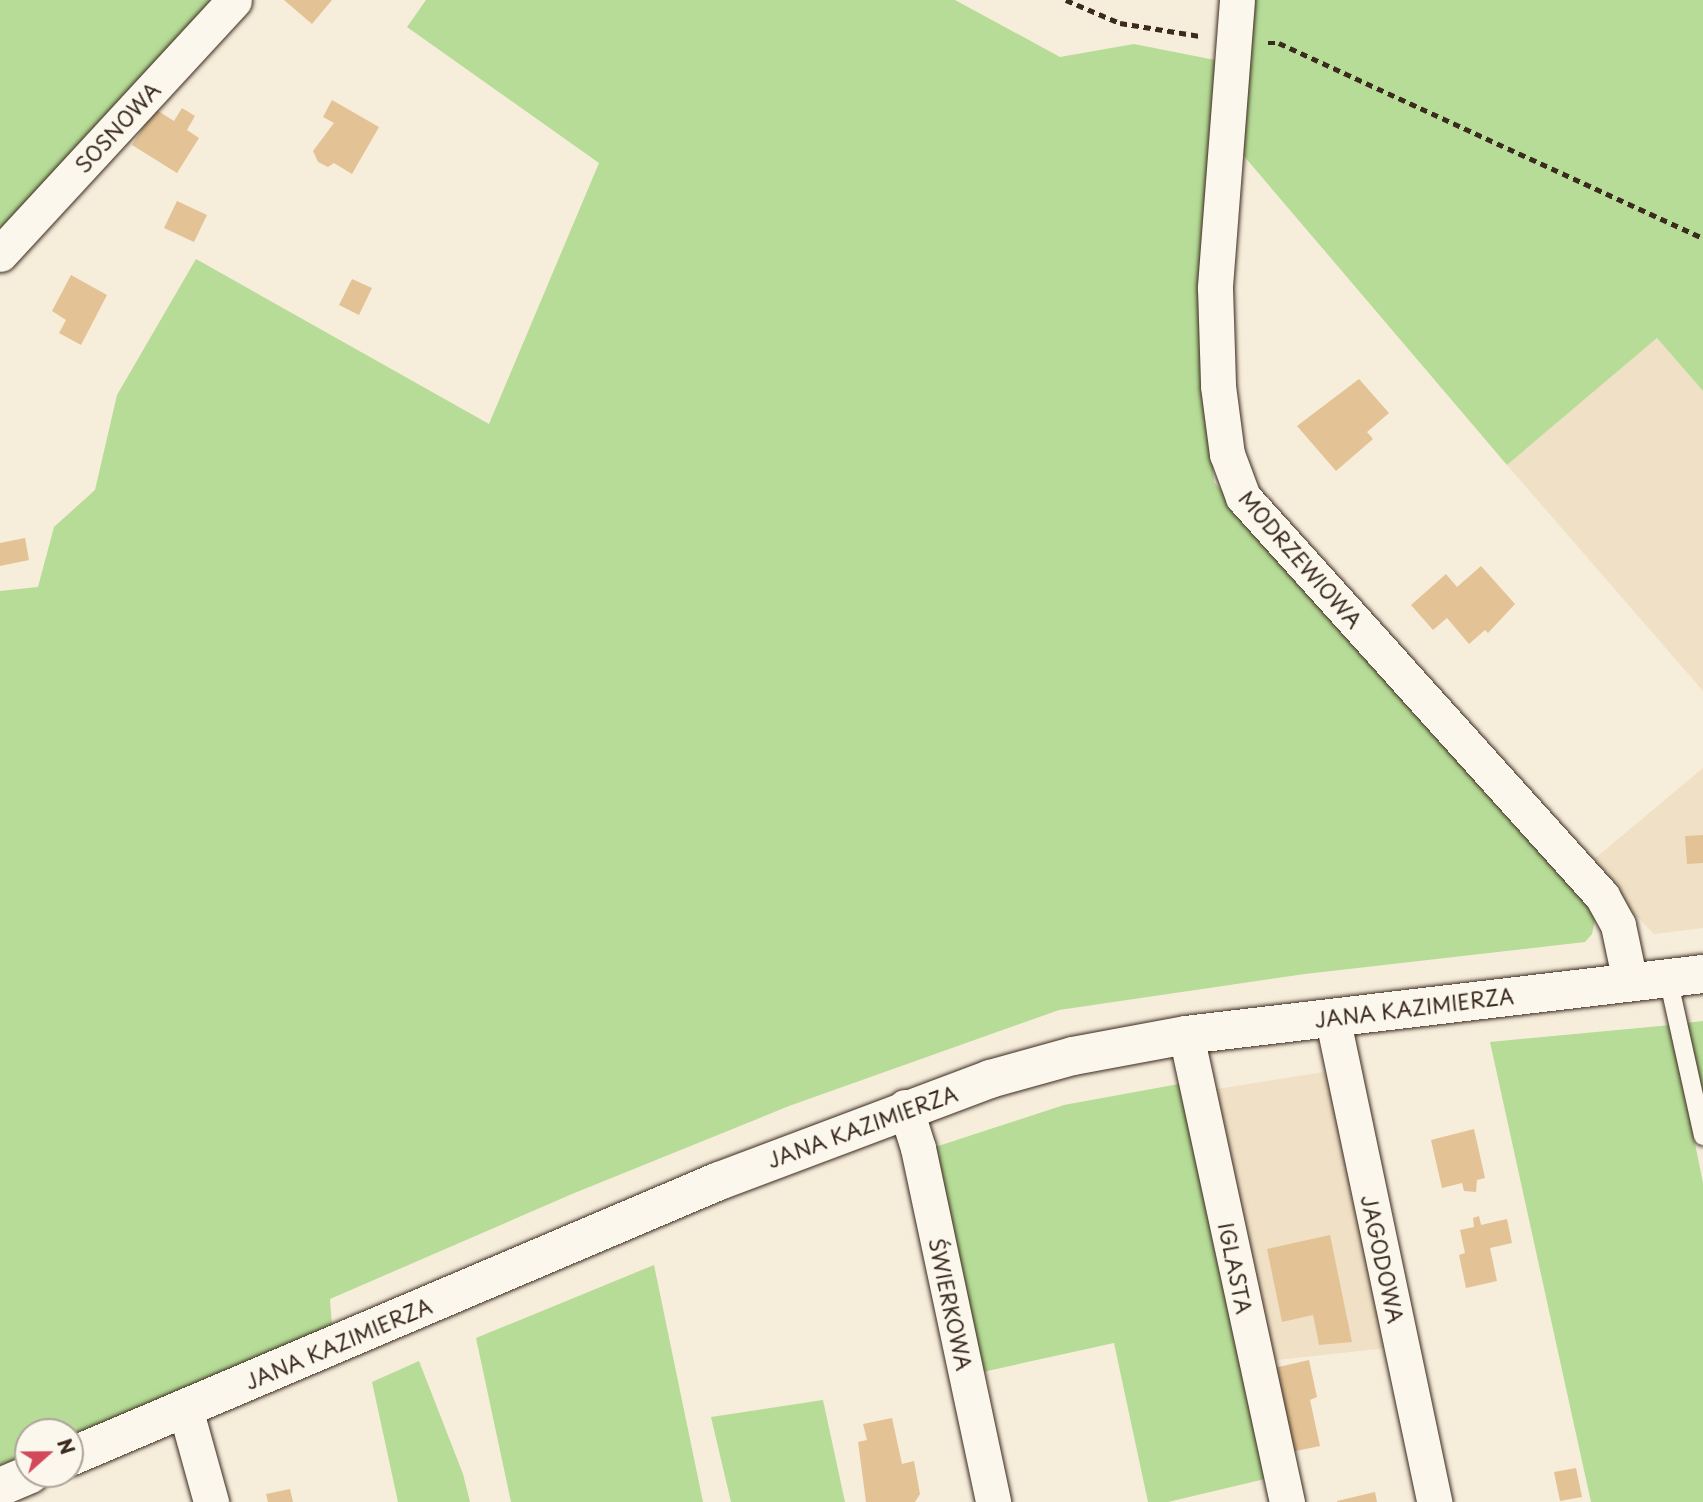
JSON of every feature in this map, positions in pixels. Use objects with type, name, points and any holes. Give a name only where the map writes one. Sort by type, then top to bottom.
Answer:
[{"type":"main road","name":"JANA KAZIMIERZA","points":[[84,1451],[719,1181],[905,1107],[1073,1056],[1186,1035],[1685,976]]},
{"type":"street","name":"SOSNOWA","points":[[0,254],[234,0]]},
{"type":"street","name":"MODRZEWIOWA","points":[[1237,0],[1236,42],[1222,163],[1215,288],[1220,400],[1227,454],[1243,497],[1602,896],[1618,925],[1630,982]]},
{"type":"street","name":"JAGODOWA","points":[[1332,1016],[1434,1502]]},
{"type":"street","name":"IGLASTA","points":[[1186,1035],[1287,1502]]},
{"type":"street","name":"ŚWIERKOWA","points":[[905,1107],[918,1148],[993,1502]]},
{"type":"street","points":[[185,1408],[211,1502]]},
{"type":"lane","points":[[1685,976],[1703,1136]]},
{"type":"path","points":[[1066,0],[1120,23],[1236,42],[1279,43],[1703,238]]},
{"type":"shaded area","points":[[1657,338],[1703,391],[1703,691],[1507,465]]},
{"type":"shaded area","points":[[1703,768],[1703,928],[1654,934],[1587,865]]},
{"type":"shaded area","points":[[1324,1072],[1335,1087],[1387,1348],[1268,1361],[1211,1090]]},
{"type":"green space","points":[[0,0],[212,0],[0,232]]},
{"type":"green space","points":[[426,0],[955,0],[1060,57],[1134,44],[1215,60],[1199,293],[1214,482],[1596,915],[1592,934],[1585,942],[1305,974],[1059,1010],[789,1106],[572,1194],[330,1299],[332,1326],[84,1430],[84,1418],[14,1418],[14,1460],[0,1465],[0,591],[38,587],[54,527],[95,490],[117,395],[196,259],[489,424],[599,163],[407,27]]},
{"type":"green space","points":[[1247,0],[1703,0],[1703,391],[1657,338],[1507,465],[1232,142]]},
{"type":"green space","points":[[1703,1021],[1703,1099],[1686,1023]]},
{"type":"green space","points":[[1671,1025],[1703,1183],[1703,1502],[1591,1502],[1490,1042]]},
{"type":"green space","points":[[1179,1084],[1265,1479],[1168,1502],[1148,1502],[1114,1343],[978,1373],[926,1150],[1064,1105]]},
{"type":"green space","points":[[654,1265],[703,1502],[511,1502],[476,1338]]},
{"type":"green space","points":[[419,1361],[463,1474],[470,1502],[398,1502],[372,1382]]},
{"type":"green space","points":[[823,1400],[845,1502],[731,1502],[711,1417]]},
{"type":"building","points":[[284,0],[332,0],[312,24]]},
{"type":"building","points":[[332,100],[379,127],[352,174],[334,163],[328,167],[318,162],[313,151],[334,123],[323,117]]},
{"type":"building","points":[[182,108],[195,116],[187,130],[199,138],[177,173],[132,145],[155,109],[174,121]]},
{"type":"building","points":[[177,201],[207,215],[194,242],[164,228]]},
{"type":"building","points":[[71,275],[107,295],[81,345],[59,333],[66,320],[52,311]]},
{"type":"building","points":[[352,279],[372,288],[359,315],[339,305]]},
{"type":"building","points":[[1359,379],[1389,413],[1367,432],[1373,439],[1336,471],[1297,426]]},
{"type":"building","points":[[25,538],[29,560],[0,566],[0,543]]},
{"type":"building","points":[[1481,566],[1515,604],[1488,633],[1485,630],[1469,644],[1447,618],[1433,630],[1411,605],[1446,574],[1457,587]]},
{"type":"building","points":[[1703,835],[1703,863],[1687,864],[1685,836]]},
{"type":"building","points":[[1474,1129],[1485,1178],[1477,1180],[1476,1192],[1464,1191],[1462,1183],[1442,1188],[1431,1140]]},
{"type":"building","points":[[1479,1216],[1481,1225],[1507,1219],[1512,1243],[1490,1248],[1497,1281],[1466,1288],[1459,1255],[1465,1253],[1460,1230],[1474,1227],[1473,1218]]},
{"type":"building","points":[[1330,1235],[1352,1342],[1319,1345],[1313,1315],[1282,1322],[1267,1249]]},
{"type":"building","points":[[1309,1360],[1317,1397],[1310,1400],[1320,1446],[1291,1452],[1274,1368]]},
{"type":"building","points":[[892,1418],[902,1464],[914,1461],[920,1494],[915,1502],[866,1502],[858,1442],[867,1440],[863,1424]]},
{"type":"building","points":[[1576,1468],[1582,1497],[1560,1501],[1554,1472]]},
{"type":"building","points":[[290,1489],[293,1502],[268,1502],[266,1494]]},
{"type":"building","points":[[1375,1492],[1377,1502],[1337,1502],[1337,1501]]}]
